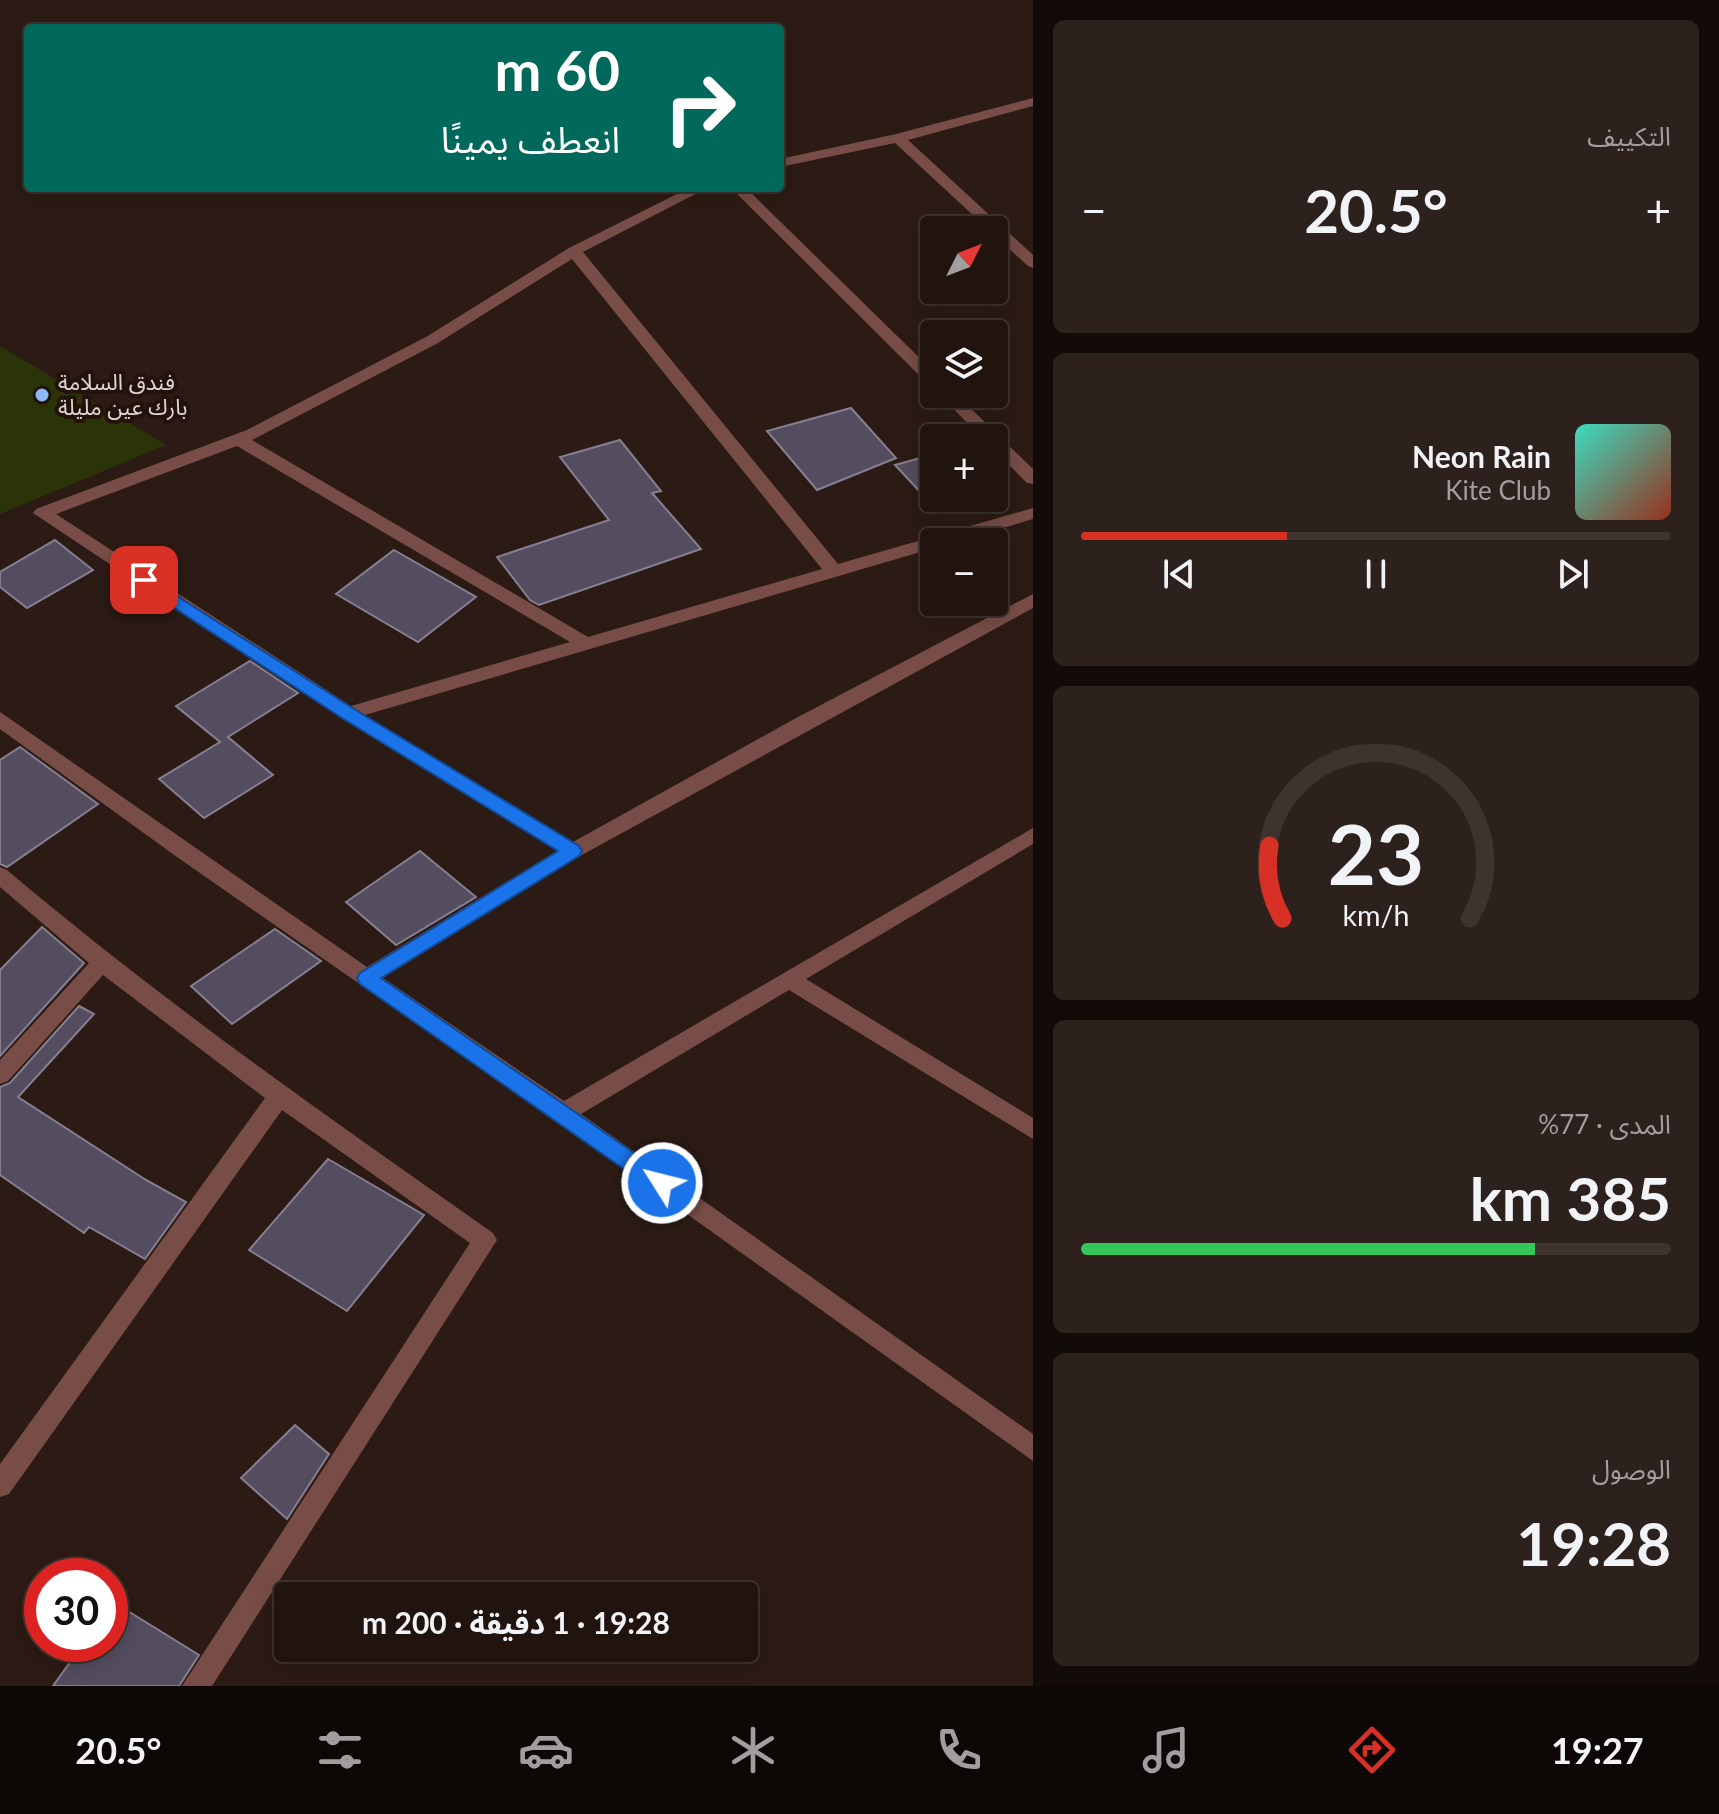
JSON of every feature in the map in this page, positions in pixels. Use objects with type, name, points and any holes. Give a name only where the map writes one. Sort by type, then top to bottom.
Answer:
[{"type":"street","points":[[784,162],[898,138],[1033,102]]},
{"type":"street","points":[[898,138],[1033,263]]},
{"type":"street","points":[[573,851],[348,713],[42,513],[238,439],[432,340],[574,251],[692,192]]},
{"type":"street","points":[[742,192],[920,367]]},
{"type":"street","points":[[574,251],[834,571]]},
{"type":"street","points":[[961,408],[978,424]]},
{"type":"street","points":[[238,439],[587,644]]},
{"type":"street","points":[[1008,454],[1033,479]]},
{"type":"street","points":[[982,528],[1033,513]]},
{"type":"street","points":[[348,713],[920,546]]},
{"type":"street","points":[[366,978],[573,851],[1033,600]]},
{"type":"street","points":[[0,719],[184,852],[563,1113],[1033,1449]]},
{"type":"street","points":[[563,1113],[1033,835]]},
{"type":"street","points":[[0,875],[102,962],[279,1096],[485,1240],[196,1686]]},
{"type":"street","points":[[0,1075],[102,962]]},
{"type":"street","points":[[789,979],[1028,1121]]},
{"type":"street","points":[[0,1485],[279,1096]]},
{"type":"green space","name":"فندق السلامة بارك عين مليلة","points":[[0,346],[166,445],[0,514]]},
{"type":"building","points":[[851,408],[896,458],[817,490],[767,431]]},
{"type":"building","points":[[620,440],[661,491],[652,493],[701,549],[539,605],[530,600],[497,557],[609,520],[560,457]]},
{"type":"building","points":[[920,458],[920,492],[895,465]]},
{"type":"building","points":[[55,540],[93,570],[27,608],[0,587],[0,572]]},
{"type":"building","points":[[394,550],[476,597],[418,642],[336,594]]},
{"type":"building","points":[[250,661],[298,693],[228,737],[273,775],[204,818],[159,779],[220,742],[176,706]]},
{"type":"building","points":[[20,747],[98,804],[7,867],[0,864],[0,760]]},
{"type":"building","points":[[420,851],[476,897],[396,945],[346,902]]},
{"type":"building","points":[[42,927],[84,963],[0,1056],[0,970]]},
{"type":"building","points":[[275,929],[321,961],[232,1024],[191,986]]},
{"type":"building","points":[[79,1006],[94,1014],[18,1097],[146,1180],[186,1202],[145,1259],[89,1227],[84,1233],[0,1175],[0,1087],[10,1083]]},
{"type":"building","points":[[328,1159],[424,1215],[347,1311],[249,1250]]},
{"type":"building","points":[[295,1425],[329,1454],[287,1519],[241,1478]]},
{"type":"building","points":[[128,1611],[199,1655],[179,1686],[53,1686],[70,1662],[128,1662]]},
{"type":"place","name":"فندق السلامة بارك عين مليلة","points":[[42,395]]},
{"type":"route","points":[[144,580],[348,713],[573,851],[366,978],[662,1183]]}]
